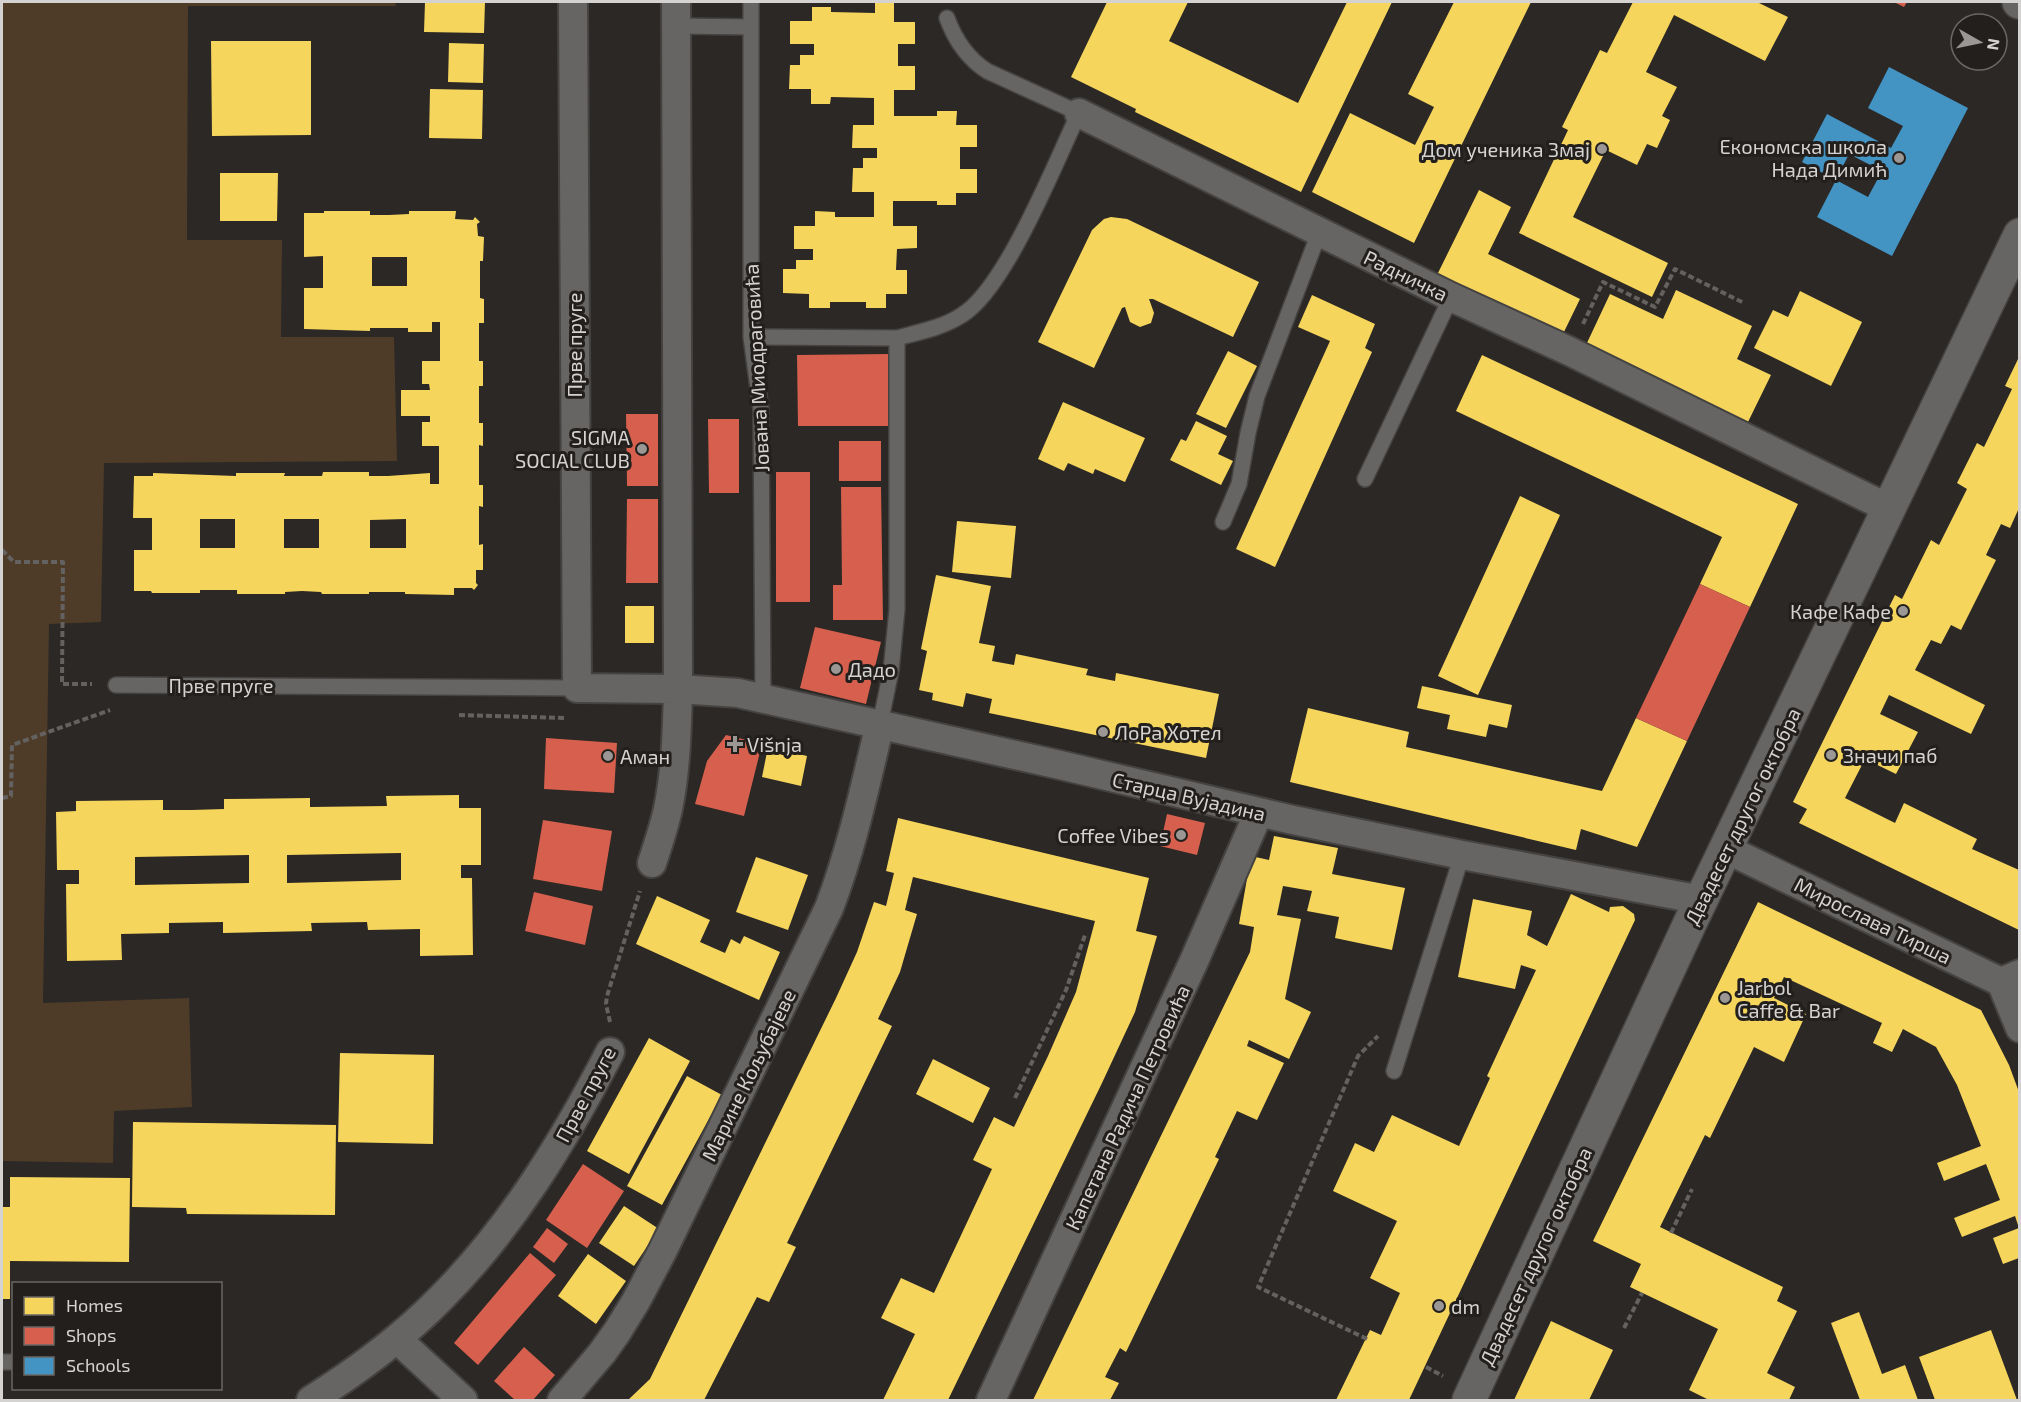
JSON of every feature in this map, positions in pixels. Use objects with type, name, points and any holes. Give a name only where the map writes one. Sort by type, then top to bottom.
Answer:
[{"type":"main road","name":"Двадесет другог октобра","points":[[1469,1401],[1701,900],[2019,235]]},
{"type":"street","name":"Прве пруге","points":[[573,2],[577,688],[678,689]]},
{"type":"street","points":[[652,863],[668,810],[672,787],[676,753],[678,689],[676,14]]},
{"type":"street","name":"Радничка","points":[[1079,113],[1451,297],[1569,351],[1888,507]]},
{"type":"street","name":"Старца Вујадина","points":[[678,689],[722,691],[763,698],[1259,812],[1462,855],[1701,900]]},
{"type":"street","name":"Марине Кољубајеве","points":[[562,1401],[602,1353],[642,1291],[829,908],[841,877],[855,828],[880,724]]},
{"type":"street","name":"Капетана Радича Петровића","points":[[991,1401],[1194,961],[1259,812]]},
{"type":"street","name":"Мирослава Тирша","points":[[1726,849],[2010,978]]},
{"type":"street","points":[[2010,978],[2019,1028]]},
{"type":"street","name":"Прве пруге","points":[[311,1401],[352,1374],[397,1339],[440,1299],[511,1217],[572,1123],[610,1052]]},
{"type":"street","points":[[397,1339],[463,1401]]},
{"type":"lane","name":"Јована Миодраговића","points":[[751,2],[751,337],[761,410],[763,698]]},
{"type":"lane","points":[[676,14],[751,27]]},
{"type":"lane","name":"Радничка","points":[[947,18],[953,34],[974,63],[1079,113]]},
{"type":"lane","points":[[751,337],[897,338],[939,327],[963,314],[984,296],[1003,266],[1031,214],[1079,113]]},
{"type":"lane","points":[[1223,522],[1239,484],[1257,396],[1319,232]]},
{"type":"lane","points":[[1365,479],[1451,297]]},
{"type":"lane","points":[[880,724],[891,671],[897,609],[897,338]]},
{"type":"lane","name":"Прве пруге","points":[[116,685],[577,688]]},
{"type":"lane","points":[[1394,1071],[1462,855]]},
{"type":"path","points":[[1569,351],[1603,282],[1655,307],[1675,269],[1744,303]]},
{"type":"path","points":[[2,550],[14,562],[63,562],[62,684],[116,685]]},
{"type":"path","points":[[2,798],[11,796],[12,745],[112,710]]},
{"type":"path","name":"Прве пруге","points":[[610,1052],[613,1034],[607,1011],[607,996],[641,888],[652,863]]},
{"type":"path","points":[[1015,1098],[1066,990],[1085,935]]},
{"type":"path","points":[[1367,1339],[1258,1287],[1358,1056],[1417,997]]},
{"type":"path","points":[[1671,1233],[1692,1189]]},
{"type":"path","points":[[1624,1328],[1642,1293]]},
{"type":"shaded area","points":[[2,2],[395,2],[396,6],[188,6],[187,240],[282,240],[281,337],[394,337],[397,461],[104,463],[101,622],[49,624],[43,1003],[189,998],[192,1107],[114,1111],[113,1163],[2,1161]]},
{"type":"building: Homes","points":[[425,2],[485,2],[484,33],[424,32]]},
{"type":"building: Homes","points":[[875,2],[894,2],[894,22],[915,22],[915,44],[898,44],[898,66],[915,66],[915,90],[894,90],[894,116],[937,116],[937,111],[957,111],[956,125],[977,125],[977,147],[960,147],[960,169],[977,169],[977,193],[956,193],[956,205],[937,205],[937,201],[893,201],[893,226],[917,226],[917,248],[897,249],[896,270],[907,270],[907,294],[886,294],[886,308],[866,308],[866,302],[830,302],[830,308],[809,308],[809,294],[783,293],[783,269],[796,269],[796,260],[813,260],[813,249],[794,249],[794,226],[815,226],[815,211],[835,212],[835,217],[874,217],[874,192],[852,192],[853,168],[863,168],[863,158],[877,158],[877,148],[852,148],[853,125],[874,125],[874,98],[831,97],[830,104],[811,104],[811,89],[789,89],[790,65],[800,65],[800,55],[814,55],[814,44],[790,44],[790,21],[812,21],[812,7],[831,7],[831,12],[875,13]]},
{"type":"building: Homes","points":[[1107,2],[1188,2],[1169,41],[1298,103],[1347,2],[1392,2],[1301,192],[1135,112],[1136,109],[1071,77]]},
{"type":"building: Homes","points":[[1454,2],[1531,2],[1414,243],[1312,192],[1350,113],[1415,145],[1434,107],[1408,94]]},
{"type":"building: Homes","name":"Дом ученика Змај","points":[[1633,2],[1757,2],[1788,17],[1765,61],[1674,15],[1646,72],[1677,87],[1662,116],[1670,120],[1657,148],[1647,144],[1637,165],[1606,150],[1573,217],[1668,263],[1652,297],[1519,233],[1568,130],[1562,127],[1600,50],[1607,53]]},
{"type":"building: Homes","points":[[211,41],[311,41],[311,135],[212,136]]},
{"type":"building: Homes","points":[[449,43],[484,44],[483,83],[448,82]]},
{"type":"building: Homes","points":[[430,89],[483,90],[482,139],[429,138]]},
{"type":"building: Homes","points":[[220,173],[278,173],[277,221],[220,221]]},
{"type":"building: Homes","points":[[1479,190],[1511,207],[1488,254],[1580,299],[1562,336],[1437,275]]},
{"type":"building: Homes","points":[[324,211],[370,211],[370,215],[389,215],[409,214],[409,211],[456,211],[455,219],[473,220],[475,217],[480,222],[477,224],[478,236],[484,237],[483,261],[480,261],[480,298],[484,299],[484,323],[479,323],[479,361],[483,361],[483,386],[479,386],[479,423],[483,423],[483,446],[479,445],[479,485],[483,485],[483,507],[479,506],[479,545],[483,544],[483,570],[476,570],[478,585],[474,590],[454,588],[454,595],[405,594],[405,592],[322,594],[321,592],[302,591],[285,592],[285,594],[237,594],[237,590],[200,590],[200,593],[134,591],[134,550],[152,550],[152,518],[133,518],[134,476],[153,476],[153,473],[236,476],[236,473],[285,473],[284,476],[322,476],[323,472],[369,472],[369,476],[388,476],[430,473],[430,484],[439,484],[439,446],[422,446],[422,422],[430,422],[430,416],[401,416],[401,390],[430,390],[429,384],[422,384],[422,361],[440,361],[440,322],[432,322],[432,332],[408,332],[408,328],[370,328],[370,331],[304,329],[304,288],[323,288],[323,256],[304,257],[304,213],[324,213]],"holes":[[[372,257],[407,257],[407,286],[372,286]],[[200,519],[235,519],[235,548],[200,548]],[[284,519],[319,519],[319,548],[284,548]],[[406,519],[406,548],[370,548],[370,520]]]},
{"type":"building: Homes","points":[[1111,217],[1127,219],[1259,282],[1233,337],[1149,299],[1154,313],[1151,323],[1140,327],[1130,322],[1125,307],[1122,308],[1094,368],[1038,342],[1092,230],[1104,219]]},
{"type":"building: Homes","points":[[1676,290],[1752,326],[1737,359],[1771,375],[1748,422],[1586,345],[1610,294],[1663,319]]},
{"type":"building: Homes","points":[[1800,291],[1862,322],[1831,386],[1754,348],[1773,310],[1788,317]]},
{"type":"building: Homes","points":[[1312,295],[1375,324],[1365,348],[1372,352],[1275,567],[1236,549],[1330,341],[1298,327]]},
{"type":"building: Homes","points":[[1228,351],[1257,366],[1226,428],[1196,414]]},
{"type":"building: Homes","points":[[1482,355],[1798,504],[1750,607],[1700,584],[1722,537],[1456,411]]},
{"type":"building: Homes","points":[[2019,357],[2019,508],[2010,528],[2001,524],[1986,555],[1996,560],[1961,630],[1951,625],[1941,644],[1931,640],[1915,670],[1985,705],[1971,734],[1889,695],[1880,714],[1918,732],[1896,774],[1865,759],[1845,798],[1895,823],[1904,803],[1977,839],[1972,849],[2019,870],[2019,930],[1799,823],[1807,809],[1793,802],[1895,595],[1902,599],[1931,540],[1939,545],[1967,489],[1957,483],[1977,443],[1984,447],[2012,389],[2005,386]]},
{"type":"building: Homes","points":[[1063,402],[1145,438],[1125,482],[1095,469],[1093,474],[1068,463],[1064,471],[1038,459]]},
{"type":"building: Homes","points":[[1196,421],[1227,436],[1218,454],[1233,461],[1221,485],[1170,460],[1181,439],[1186,441]]},
{"type":"building: Homes","points":[[1520,496],[1560,515],[1478,695],[1438,676]]},
{"type":"building: Homes","points":[[957,521],[1016,526],[1011,578],[952,572]]},
{"type":"building: Homes","points":[[936,575],[991,586],[979,643],[995,646],[992,661],[1014,665],[1016,654],[1088,669],[1086,675],[1115,681],[1116,673],[1219,694],[1206,758],[989,713],[992,699],[966,693],[963,707],[932,700],[933,693],[919,690],[927,651],[921,649]]},
{"type":"building: Homes","points":[[625,606],[654,606],[654,643],[625,643]]},
{"type":"building: Homes","points":[[1422,686],[1512,705],[1507,728],[1489,724],[1486,737],[1447,729],[1450,715],[1417,708]]},
{"type":"building: Homes","points":[[1308,708],[1409,732],[1406,747],[1602,791],[1636,718],[1687,741],[1637,847],[1581,829],[1576,850],[1290,782]]},
{"type":"building: Homes","points":[[768,747],[807,756],[801,786],[762,777]]},
{"type":"building: Homes","points":[[459,795],[459,808],[481,808],[481,865],[461,865],[461,878],[472,878],[473,955],[420,956],[420,929],[368,930],[367,922],[311,923],[312,931],[223,933],[223,922],[169,923],[169,933],[121,934],[122,960],[67,961],[66,884],[79,884],[79,870],[57,870],[56,812],[76,811],[76,801],[163,800],[163,810],[192,810],[224,809],[224,799],[310,798],[310,807],[387,806],[386,796]],"holes":[[[401,853],[401,880],[287,883],[287,855]],[[249,855],[249,883],[135,885],[135,857]]]},
{"type":"building: Homes","points":[[898,818],[1149,878],[1136,931],[1157,936],[1135,1012],[948,1400],[883,1400],[915,1334],[881,1318],[901,1278],[934,1293],[992,1169],[973,1160],[994,1117],[1014,1127],[1076,992],[1095,921],[913,877],[905,910],[917,914],[900,972],[878,1019],[892,1026],[787,1243],[796,1247],[769,1302],[757,1297],[704,1400],[628,1400],[650,1379],[836,998],[857,952],[874,902],[886,906],[894,873],[886,871]]},
{"type":"building: Homes","points":[[1274,836],[1338,848],[1332,874],[1405,888],[1392,950],[1335,938],[1339,917],[1307,911],[1312,891],[1283,886],[1277,915],[1301,919],[1285,999],[1311,1012],[1289,1059],[1249,1040],[1247,1046],[1284,1063],[1257,1120],[1237,1111],[1215,1157],[1219,1159],[1126,1352],[1120,1348],[1105,1377],[1119,1383],[1110,1400],[1033,1400],[1250,952],[1254,927],[1239,924],[1251,856],[1269,860]]},
{"type":"building: Homes","points":[[756,857],[808,875],[788,930],[736,912]]},
{"type":"building: Homes","points":[[1571,894],[1609,912],[1610,907],[1623,906],[1634,914],[1635,920],[1409,1400],[1336,1400],[1370,1330],[1381,1335],[1400,1293],[1370,1278],[1397,1221],[1333,1191],[1355,1143],[1374,1152],[1392,1115],[1459,1146],[1490,1078],[1487,1076],[1536,970],[1521,965],[1515,989],[1458,977],[1473,899],[1532,911],[1527,935],[1547,946]]},
{"type":"building: Homes","points":[[657,896],[710,920],[700,942],[725,953],[731,939],[740,944],[744,936],[780,952],[759,1000],[636,944]]},
{"type":"building: Homes","points":[[1758,902],[1981,1010],[2009,1065],[2019,1092],[2019,1228],[2015,1216],[1962,1237],[1954,1218],[2000,1200],[1986,1164],[1944,1181],[1937,1163],[1981,1146],[1957,1085],[1936,1047],[1903,1029],[1892,1052],[1873,1043],[1882,1023],[1784,977],[1774,998],[1806,1014],[1784,1062],[1754,1047],[1710,1138],[1705,1135],[1660,1227],[1783,1287],[1777,1301],[1797,1311],[1767,1373],[1795,1387],[1789,1400],[1709,1400],[1689,1390],[1718,1329],[1630,1287],[1641,1264],[1593,1241]]},
{"type":"building: Homes","points":[[649,1038],[690,1061],[629,1174],[587,1151]]},
{"type":"building: Homes","points":[[340,1053],[434,1055],[433,1144],[338,1142]]},
{"type":"building: Homes","points":[[933,1059],[990,1088],[973,1123],[916,1094]]},
{"type":"building: Homes","points":[[687,1076],[722,1095],[662,1205],[627,1186]]},
{"type":"building: Homes","points":[[133,1122],[336,1125],[335,1215],[187,1214],[186,1208],[132,1207]]},
{"type":"building: Homes","points":[[10,1177],[130,1178],[129,1262],[10,1261],[10,1299],[2,1299],[2,1207],[10,1207]]},
{"type":"building: Homes","points":[[624,1206],[659,1229],[634,1266],[599,1243]]},
{"type":"building: Homes","points":[[2019,1228],[2019,1258],[2003,1264],[1993,1238]]},
{"type":"building: Homes","points":[[588,1254],[626,1281],[596,1324],[558,1296]]},
{"type":"building: Homes","points":[[1859,1312],[1882,1374],[1905,1365],[1918,1400],[1860,1400],[1831,1323]]},
{"type":"building: Homes","points":[[1551,1321],[1613,1350],[1589,1400],[1514,1400]]},
{"type":"building: Homes","points":[[1991,1330],[2017,1400],[1935,1400],[1919,1357]]},
{"type":"building: Shops","points":[[1894,2],[1907,2],[1904,7]]},
{"type":"building: Shops","points":[[889,354],[890,426],[798,426],[797,355]]},
{"type":"building: Shops","name":"SIGMA SOCIAL CLUB","points":[[626,414],[658,414],[658,486],[627,486]]},
{"type":"building: Shops","points":[[708,419],[739,419],[739,493],[709,493]]},
{"type":"building: Shops","points":[[839,441],[881,441],[881,481],[839,481]]},
{"type":"building: Shops","points":[[776,472],[810,472],[810,602],[776,602]]},
{"type":"building: Shops","points":[[841,487],[881,487],[883,620],[833,620],[833,585],[842,585]]},
{"type":"building: Shops","points":[[627,499],[658,499],[658,583],[626,583]]},
{"type":"building: Shops","points":[[1700,584],[1750,607],[1687,741],[1636,718]]},
{"type":"building: Shops","points":[[815,627],[881,642],[866,704],[800,688]]},
{"type":"building: Shops","points":[[726,735],[762,744],[744,816],[695,804],[707,761]]},
{"type":"building: Shops","points":[[546,738],[617,743],[614,793],[544,789]]},
{"type":"building: Shops","points":[[1167,814],[1205,823],[1197,855],[1160,846]]},
{"type":"building: Shops","points":[[543,820],[612,831],[602,891],[533,879]]},
{"type":"building: Shops","points":[[534,892],[593,906],[585,945],[525,931]]},
{"type":"building: Shops","points":[[583,1164],[624,1191],[587,1248],[546,1220]]},
{"type":"building: Shops","points":[[547,1228],[568,1244],[554,1263],[533,1247]]},
{"type":"building: Shops","points":[[530,1253],[556,1275],[478,1365],[454,1343]]},
{"type":"building: Shops","points":[[524,1347],[555,1375],[533,1400],[515,1400],[494,1381]]},
{"type":"building: Schools","name":"Економска школа Нада Димић","points":[[1889,67],[1968,108],[1892,256],[1817,217],[1836,180],[1802,162],[1827,114],[1891,148],[1903,126],[1868,108]],"holes":[[[1849,154],[1882,171],[1868,197],[1836,180]]]},
{"type":"place","name":"Дом ученика Змај","points":[[1602,149]]},
{"type":"place","name":"Економска школа Нада Димић","points":[[1899,158]]},
{"type":"place","name":"SIGMA SOCIAL CLUB","points":[[642,449]]},
{"type":"place","name":"Кафе Кафе","points":[[1903,611]]},
{"type":"place","name":"Дадо","points":[[836,669]]},
{"type":"place","name":"ЛоРа Хотел","points":[[1103,732]]},
{"type":"place","name":"Višnja","points":[[735,744]]},
{"type":"place","name":"Значи паб","points":[[1831,755]]},
{"type":"place","name":"Аман","points":[[608,756]]},
{"type":"place","name":"Coffee Vibes","points":[[1181,835]]},
{"type":"place","name":"Jarbol Caffe & Bar","points":[[1725,998]]},
{"type":"place","name":"dm","points":[[1439,1306]]}]
